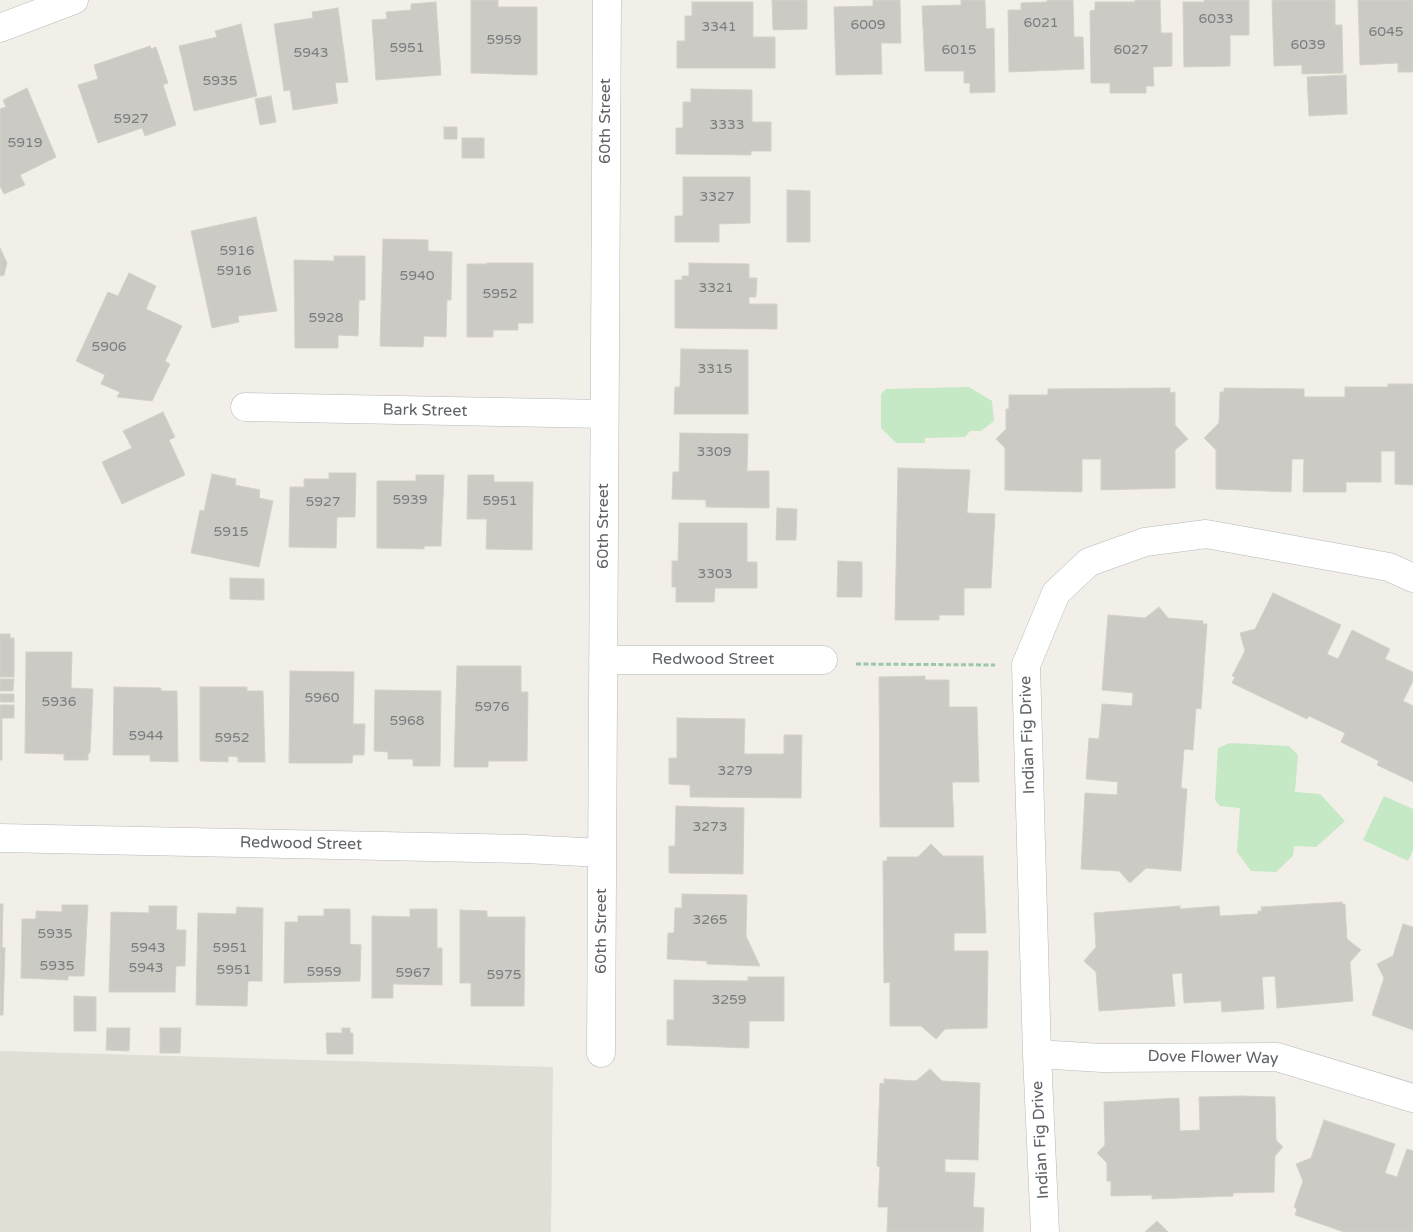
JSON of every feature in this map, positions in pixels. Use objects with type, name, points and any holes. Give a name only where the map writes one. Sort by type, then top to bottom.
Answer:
[{"type":"street","points":[[0,28],[74,0]]},
{"type":"street","name":"60th Street","points":[[601,1053],[607,0]]},
{"type":"street","name":"Bark Street","points":[[245,407],[604,414]]},
{"type":"street","name":"Indian Fig Drive","points":[[1045,1232],[1037,1054],[1026,665],[1056,593],[1089,562],[1145,542],[1206,534],[1389,567],[1413,578]]},
{"type":"street","name":"Redwood Street","points":[[603,660],[823,660]]},
{"type":"street","name":"Redwood Street","points":[[0,838],[517,848],[602,854]]},
{"type":"street","name":"Dove Flower Way","points":[[1037,1054],[1102,1058],[1277,1057],[1413,1098]]},
{"type":"path","points":[[823,660],[865,665],[1026,665]]},
{"type":"shaded area","points":[[0,1051],[553,1067],[551,1232],[0,1232]]},
{"type":"green space","points":[[969,387],[992,401],[994,421],[981,431],[970,431],[965,437],[925,438],[925,443],[896,443],[881,428],[881,394],[886,389]]},
{"type":"green space","points":[[1230,743],[1289,746],[1298,755],[1295,792],[1320,794],[1345,821],[1316,847],[1294,846],[1293,856],[1276,872],[1251,871],[1237,852],[1240,808],[1220,806],[1215,800],[1218,748]]},
{"type":"green space","points":[[1384,796],[1413,809],[1413,850],[1408,861],[1363,840]]},
{"type":"building","points":[[471,0],[498,0],[498,7],[537,7],[537,75],[471,73]]},
{"type":"building","points":[[772,0],[807,0],[807,29],[773,30]]},
{"type":"building","points":[[873,0],[900,0],[901,43],[881,43],[882,74],[836,75],[834,7],[873,6]]},
{"type":"building","points":[[961,0],[985,0],[986,29],[994,28],[995,92],[970,93],[970,83],[964,83],[964,71],[925,71],[922,6],[961,5]]},
{"type":"building","points":[[1047,0],[1073,0],[1074,37],[1083,37],[1084,69],[1009,72],[1008,10],[1021,10],[1021,3],[1047,2]]},
{"type":"building","points":[[1135,0],[1160,0],[1161,33],[1172,33],[1172,66],[1153,67],[1154,86],[1146,86],[1146,93],[1110,93],[1110,83],[1091,83],[1090,11],[1095,10],[1095,2],[1135,2]]},
{"type":"building","points":[[1204,0],[1249,0],[1249,35],[1230,35],[1230,66],[1184,67],[1183,2],[1204,2]]},
{"type":"building","points":[[1272,0],[1335,0],[1335,25],[1342,25],[1343,73],[1302,74],[1302,65],[1274,66]]},
{"type":"building","points":[[1358,0],[1413,0],[1413,72],[1398,72],[1398,63],[1360,65]]},
{"type":"building","points":[[436,2],[441,75],[376,80],[372,20],[387,19],[386,12],[411,10],[411,4]]},
{"type":"building","points":[[692,2],[753,2],[753,37],[775,37],[775,68],[677,68],[677,41],[685,41],[685,16],[692,16]]},
{"type":"building","points":[[338,8],[348,82],[335,83],[338,103],[293,110],[290,90],[284,91],[274,24],[313,18],[312,12]]},
{"type":"building","points":[[241,24],[257,96],[194,111],[179,46],[217,37],[215,31]]},
{"type":"building","points":[[150,46],[151,49],[156,47],[168,83],[163,85],[176,125],[145,136],[142,128],[98,143],[78,85],[98,79],[94,65]]},
{"type":"building","points":[[1346,75],[1347,114],[1309,116],[1307,77]]},
{"type":"building","points":[[27,88],[56,157],[20,175],[25,185],[4,194],[0,186],[0,109],[6,107],[3,100]]},
{"type":"building","points":[[691,89],[752,90],[752,122],[771,122],[771,151],[751,151],[751,155],[676,154],[676,128],[683,128],[683,102],[691,102]]},
{"type":"building","points":[[271,96],[276,122],[260,125],[255,99]]},
{"type":"building","points":[[444,127],[457,127],[457,139],[444,139]]},
{"type":"building","points":[[462,138],[484,138],[484,158],[462,158]]},
{"type":"building","points":[[683,177],[750,177],[750,223],[719,224],[719,242],[675,242],[675,216],[683,216]]},
{"type":"building","points":[[787,190],[810,191],[810,242],[787,242]]},
{"type":"building","points":[[256,217],[277,311],[238,316],[239,322],[212,328],[191,231]]},
{"type":"building","points":[[383,239],[428,240],[428,251],[452,252],[451,300],[447,300],[446,337],[424,336],[423,347],[380,346]]},
{"type":"building","points":[[0,248],[7,263],[4,275],[0,276]]},
{"type":"building","points":[[334,256],[365,256],[365,300],[359,300],[358,336],[338,335],[338,348],[295,348],[294,260],[334,261]]},
{"type":"building","points":[[533,263],[533,323],[518,323],[518,330],[493,330],[493,337],[467,337],[467,264]]},
{"type":"building","points":[[689,263],[749,264],[749,278],[757,278],[756,297],[749,297],[749,304],[777,304],[777,329],[675,328],[675,280],[682,280],[682,276],[689,276]]},
{"type":"building","points":[[129,273],[156,286],[146,309],[182,326],[165,361],[170,364],[152,401],[117,397],[120,392],[101,384],[105,375],[76,361],[108,292],[118,296]]},
{"type":"building","points":[[681,349],[748,350],[748,414],[674,414],[675,387],[680,387]]},
{"type":"building","points":[[1388,384],[1413,384],[1413,485],[1395,484],[1395,451],[1381,451],[1381,482],[1346,482],[1346,492],[1303,492],[1304,459],[1292,459],[1291,492],[1216,489],[1216,450],[1204,438],[1219,423],[1220,392],[1224,392],[1224,388],[1304,389],[1304,397],[1345,397],[1345,387],[1388,387]]},
{"type":"building","points":[[1170,388],[1170,393],[1175,392],[1175,425],[1188,439],[1175,450],[1175,488],[1101,490],[1101,459],[1082,459],[1082,492],[1005,490],[1005,448],[996,439],[1006,429],[1006,409],[1009,409],[1009,395],[1048,395],[1048,389]]},
{"type":"building","points":[[163,412],[175,437],[169,440],[185,475],[122,504],[102,462],[132,448],[123,431]]},
{"type":"building","points":[[680,433],[748,434],[747,471],[769,471],[769,508],[706,507],[706,500],[672,499],[673,472],[679,472]]},
{"type":"building","points":[[898,468],[970,470],[967,513],[995,514],[991,588],[964,588],[964,615],[939,615],[939,620],[895,620]]},
{"type":"building","points":[[329,473],[356,473],[355,517],[337,517],[336,548],[289,547],[290,487],[304,487],[304,479],[329,479]]},
{"type":"building","points":[[212,474],[236,479],[235,485],[260,490],[259,498],[273,501],[259,567],[191,553],[200,510],[204,511]]},
{"type":"building","points":[[416,475],[444,475],[441,546],[424,546],[424,549],[377,548],[377,481],[416,481]]},
{"type":"building","points":[[468,475],[494,475],[494,482],[533,482],[532,550],[486,549],[487,519],[467,519]]},
{"type":"building","points":[[777,508],[797,509],[796,540],[776,540]]},
{"type":"building","points":[[679,523],[747,523],[747,562],[757,562],[757,588],[715,588],[714,602],[676,602],[676,587],[672,587],[672,561],[678,561]]},
{"type":"building","points":[[838,561],[862,562],[862,597],[837,597]]},
{"type":"building","points":[[230,578],[264,579],[264,600],[230,599]]},
{"type":"building","points":[[1273,593],[1341,625],[1327,654],[1338,659],[1352,630],[1390,649],[1385,659],[1413,672],[1413,681],[1403,701],[1413,706],[1413,782],[1377,765],[1379,761],[1341,742],[1345,733],[1309,716],[1307,719],[1232,683],[1235,677],[1232,676],[1245,651],[1240,633],[1255,629]]},
{"type":"building","points":[[1159,607],[1168,618],[1203,621],[1203,624],[1207,624],[1201,709],[1196,708],[1193,750],[1184,749],[1181,788],[1187,789],[1181,871],[1146,868],[1130,883],[1119,871],[1081,869],[1085,793],[1117,795],[1118,782],[1086,779],[1089,738],[1099,739],[1102,704],[1132,706],[1133,693],[1102,690],[1108,615],[1145,618]]},
{"type":"building","points":[[0,634],[10,634],[10,638],[14,638],[14,677],[0,677]]},
{"type":"building","points":[[26,652],[72,652],[71,688],[93,689],[90,753],[88,753],[88,760],[64,760],[64,754],[25,753]]},
{"type":"building","points":[[457,666],[521,666],[521,692],[528,692],[527,761],[488,761],[488,767],[454,767]]},
{"type":"building","points":[[290,671],[354,672],[353,724],[365,724],[364,755],[353,755],[352,763],[289,763]]},
{"type":"building","points":[[925,676],[925,680],[949,680],[949,707],[977,707],[979,782],[952,782],[954,827],[880,827],[879,677]]},
{"type":"building","points":[[0,679],[14,679],[13,691],[0,691]]},
{"type":"building","points":[[114,687],[161,688],[161,691],[177,691],[178,762],[150,761],[150,755],[113,755]]},
{"type":"building","points":[[200,687],[247,687],[247,691],[263,691],[265,762],[238,762],[238,757],[228,756],[228,762],[200,761]]},
{"type":"building","points":[[375,690],[441,691],[440,766],[413,766],[413,759],[388,759],[388,752],[374,751]]},
{"type":"building","points":[[0,694],[14,694],[14,702],[0,702]]},
{"type":"building","points":[[0,705],[14,705],[14,718],[2,718],[2,760],[0,760]]},
{"type":"building","points":[[677,718],[745,719],[744,754],[784,754],[784,735],[802,735],[801,798],[690,797],[690,785],[669,784],[669,758],[677,758]]},
{"type":"building","points":[[676,806],[744,808],[743,874],[669,873],[669,846],[675,846]]},
{"type":"building","points":[[931,844],[943,856],[983,856],[986,933],[954,933],[954,951],[988,951],[987,1028],[945,1029],[936,1039],[921,1026],[890,1026],[890,982],[884,983],[883,861],[887,861],[887,857],[918,857]]},
{"type":"building","points":[[682,894],[747,895],[746,936],[760,966],[707,964],[707,961],[667,959],[668,933],[674,933],[675,908],[682,908]]},
{"type":"building","points":[[1342,902],[1342,904],[1345,904],[1347,939],[1361,950],[1350,962],[1353,1001],[1277,1008],[1275,976],[1262,977],[1264,1009],[1222,1012],[1221,1001],[1184,1003],[1182,973],[1172,974],[1175,1006],[1099,1011],[1096,972],[1084,961],[1096,947],[1094,913],[1180,906],[1180,909],[1219,906],[1220,916],[1258,914],[1258,911],[1262,911],[1261,907]]},
{"type":"building","points":[[0,904],[3,904],[2,947],[5,948],[3,1015],[0,1015]]},
{"type":"building","points":[[62,905],[88,905],[84,976],[68,976],[68,980],[21,978],[22,919],[36,919],[36,911],[62,912]]},
{"type":"building","points":[[149,906],[177,906],[176,930],[186,930],[185,966],[176,966],[175,992],[109,992],[111,912],[149,913]]},
{"type":"building","points":[[237,907],[263,908],[262,981],[248,981],[247,1006],[196,1005],[198,913],[236,914]]},
{"type":"building","points":[[324,909],[350,909],[350,944],[361,945],[360,981],[284,983],[285,922],[298,922],[298,916],[324,916]]},
{"type":"building","points":[[410,909],[437,909],[437,948],[442,948],[442,985],[393,984],[393,998],[372,998],[372,916],[410,917]]},
{"type":"building","points":[[460,910],[487,911],[487,917],[525,917],[524,1006],[471,1006],[471,983],[460,983]]},
{"type":"building","points":[[1403,924],[1413,927],[1413,1030],[1372,1015],[1384,978],[1377,964],[1393,956]]},
{"type":"building","points":[[748,977],[784,977],[784,1021],[749,1021],[749,1048],[667,1045],[667,1020],[674,1020],[674,980],[748,981]]},
{"type":"building","points":[[74,996],[96,997],[96,1031],[74,1031]]},
{"type":"building","points":[[107,1028],[130,1028],[129,1051],[106,1050]]},
{"type":"building","points":[[160,1028],[181,1028],[180,1053],[160,1053]]},
{"type":"building","points":[[342,1028],[350,1028],[350,1033],[353,1033],[353,1054],[327,1054],[326,1033],[342,1033]]},
{"type":"building","points":[[930,1069],[942,1081],[980,1083],[978,1160],[945,1159],[945,1172],[975,1173],[973,1207],[984,1208],[983,1232],[887,1232],[888,1207],[878,1207],[880,1167],[877,1166],[880,1083],[884,1084],[884,1079],[916,1081]]},
{"type":"building","points":[[1199,1097],[1275,1097],[1276,1140],[1283,1147],[1275,1156],[1274,1192],[1233,1193],[1233,1196],[1152,1199],[1152,1195],[1111,1196],[1111,1181],[1107,1181],[1107,1163],[1097,1153],[1105,1145],[1104,1102],[1179,1098],[1180,1131],[1200,1130]]},
{"type":"building","points":[[1324,1120],[1395,1144],[1385,1173],[1397,1177],[1407,1149],[1413,1151],[1413,1232],[1344,1232],[1295,1215],[1297,1209],[1294,1207],[1303,1181],[1296,1164],[1311,1158]]},
{"type":"building","points":[[1157,1221],[1168,1232],[1145,1232]]}]
